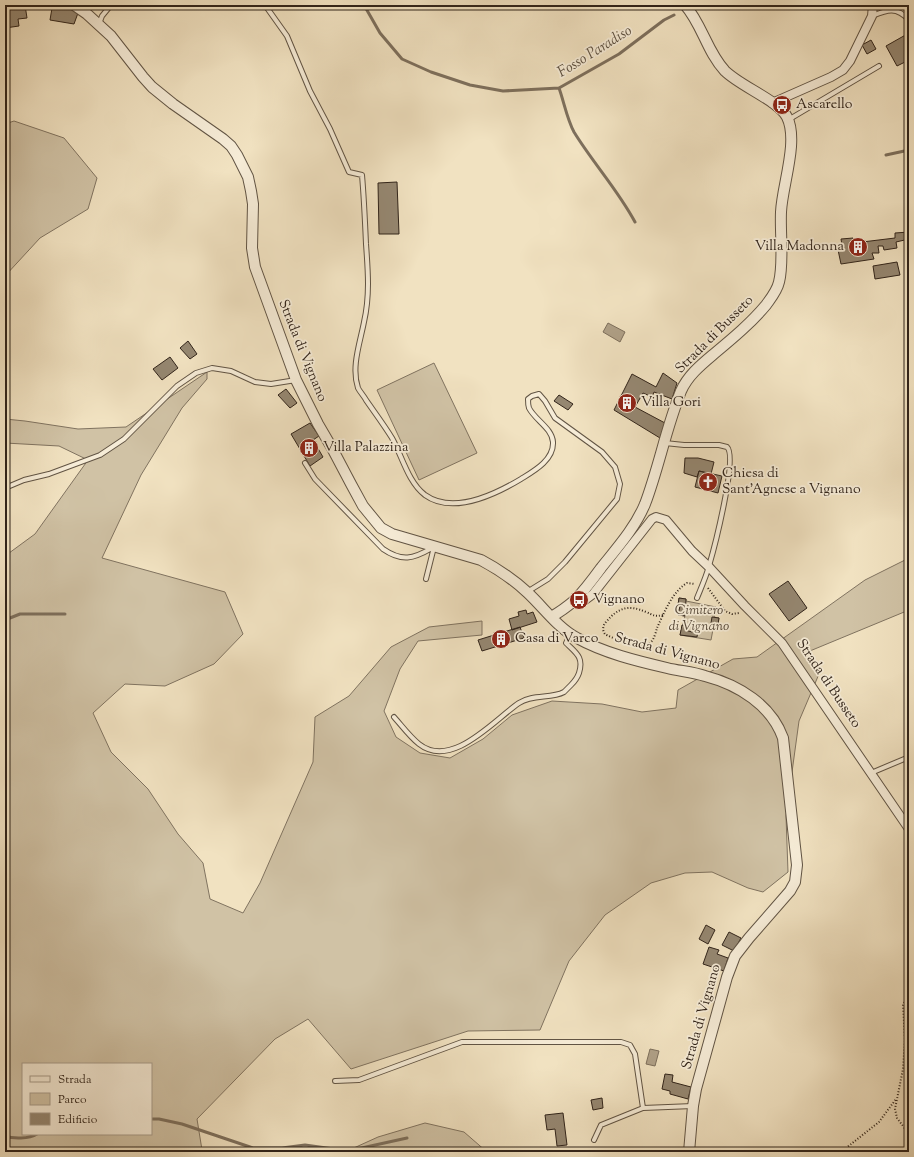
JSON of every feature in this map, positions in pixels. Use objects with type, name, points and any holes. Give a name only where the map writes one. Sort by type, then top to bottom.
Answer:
[{"type":"street","name":"Strada di Vignano","points":[[74,5],[111,36],[152,87],[173,104],[224,139],[237,155],[248,177],[251,191],[253,204],[252,248],[255,267],[296,380],[318,424],[363,506],[381,528],[392,534],[487,563],[527,592],[570,634],[596,646],[635,660],[706,676],[736,687],[770,713],[779,726],[783,738],[797,865],[795,882],[790,891],[735,956],[720,1001],[692,1106],[689,1152]]},
{"type":"street","points":[[685,5],[696,19],[713,54],[725,71],[740,83],[772,103],[781,110],[788,120]]},
{"type":"street","points":[[772,103],[831,77],[843,70],[850,61],[872,16],[873,5]]},
{"type":"street","name":"Strada di Busseto","points":[[552,617],[572,603],[582,592],[620,545],[640,514],[645,504],[665,443],[679,395],[687,379],[753,319],[765,305],[778,284],[781,266],[781,206],[791,136],[788,120]]},
{"type":"street","name":"Strada di Busseto","points":[[572,603],[580,603],[593,594],[647,524],[656,516],[666,520],[692,551],[782,643],[909,829]]},
{"type":"lane","points":[[98,24],[102,16],[111,5]]},
{"type":"lane","points":[[265,5],[287,36],[310,91],[330,129],[349,172],[362,175],[368,291],[366,317],[358,346],[356,377],[358,389],[392,438],[414,483],[432,499],[442,502],[458,503],[480,499],[501,491],[534,472],[545,463],[551,454],[553,442],[550,434],[529,407],[528,399],[539,394],[555,418],[602,452],[615,467],[620,484],[617,499],[565,562],[548,578],[527,592]]},
{"type":"lane","points":[[886,5],[886,10]]},
{"type":"lane","points":[[872,16],[886,10],[892,5]]},
{"type":"lane","points":[[886,10],[896,10],[909,20]]},
{"type":"lane","points":[[788,120],[879,66]]},
{"type":"lane","points":[[5,488],[24,480],[49,474],[100,455],[124,439],[177,386],[196,373],[212,368],[231,371],[255,382],[271,384],[296,380]]},
{"type":"lane","points":[[665,443],[724,446],[730,450],[731,464],[729,479],[709,567],[697,598]]},
{"type":"lane","points":[[305,463],[314,479],[383,549],[401,558],[408,558],[422,554],[434,547]]},
{"type":"lane","points":[[426,579],[434,547]]},
{"type":"lane","points":[[394,717],[420,744],[430,750],[442,751],[456,748],[475,738],[520,702],[532,697],[564,692],[578,679],[581,666],[580,657],[566,643],[570,634]]},
{"type":"lane","points":[[871,772],[909,757]]},
{"type":"lane","points":[[335,1081],[359,1080],[462,1042],[621,1042],[630,1045],[635,1054],[642,1108]]},
{"type":"lane","points":[[594,1140],[601,1125],[642,1108],[692,1106]]},
{"type":"path","points":[[704,581],[725,611],[732,614],[741,612],[745,606]]},
{"type":"path","points":[[663,616],[655,617],[645,611],[623,608],[618,610],[606,623],[604,626],[604,631],[606,635],[629,644],[639,646],[646,645],[652,642],[663,616],[676,593],[682,586],[690,583],[701,587]]},
{"type":"path","points":[[909,991],[903,1006],[905,1040],[903,1069],[895,1109],[897,1118],[909,1134]]},
{"type":"path","points":[[841,1152],[879,1122],[897,1099]]},
{"type":"green space","points":[[14,121],[64,138],[97,178],[88,209],[40,238],[5,276],[5,124]]},
{"type":"green space","points":[[434,363],[477,453],[419,480],[377,390]]},
{"type":"green space","points":[[207,372],[207,379],[182,408],[141,475],[102,558],[225,592],[243,634],[214,664],[165,686],[125,684],[93,713],[111,752],[148,789],[178,834],[203,863],[210,899],[243,913],[260,883],[313,762],[315,717],[349,696],[391,647],[429,627],[482,621],[482,635],[418,641],[400,669],[384,711],[396,737],[420,753],[450,758],[483,739],[512,715],[552,701],[602,704],[642,712],[676,708],[678,690],[733,659],[757,657],[865,580],[909,558],[909,610],[805,653],[819,674],[799,721],[786,816],[788,872],[763,892],[748,888],[712,872],[685,873],[651,883],[605,915],[569,961],[540,1030],[468,1031],[351,1069],[308,1019],[275,1039],[197,1119],[202,1150],[205,1152],[5,1152],[5,556],[35,534],[88,460],[59,446],[5,443],[5,419],[78,429],[126,427]]},
{"type":"green space","name":"Cimitero di Vignano","points":[[679,598],[686,599],[686,601],[716,607],[714,617],[719,618],[718,624],[714,624],[711,640],[680,635],[685,616],[678,615],[680,606],[678,605]]},
{"type":"green space","points":[[425,1123],[464,1132],[487,1152],[345,1152],[378,1137]]},
{"type":"shaded area","points":[[608,323],[625,332],[620,342],[603,332]]},
{"type":"shaded area","points":[[650,1049],[659,1051],[655,1066],[646,1064]]},
{"type":"building","points":[[5,5],[25,5],[27,18],[18,19],[19,26],[5,28]]},
{"type":"building","points":[[40,5],[67,5],[78,13],[74,24],[50,20],[52,8]]},
{"type":"building","points":[[909,33],[909,60],[897,66],[886,46]]},
{"type":"building","points":[[871,40],[876,49],[867,54],[862,45]]},
{"type":"building","points":[[397,182],[399,234],[379,234],[378,183]]},
{"type":"building","name":"Villa Madonna","points":[[909,232],[909,239],[896,242],[897,248],[884,250],[883,246],[878,246],[879,253],[872,253],[874,259],[841,264],[837,245],[842,245],[841,239],[853,238],[854,243],[895,238],[895,233]]},
{"type":"building","points":[[897,262],[900,275],[875,279],[873,266]]},
{"type":"building","points":[[188,341],[197,354],[190,359],[180,348]]},
{"type":"building","points":[[170,357],[178,368],[162,380],[153,369]]},
{"type":"building","name":"Villa Gori","points":[[663,373],[677,383],[672,399],[654,392],[652,397],[643,393],[635,407],[665,423],[660,438],[614,410],[632,374],[656,387]]},
{"type":"building","points":[[286,389],[297,403],[290,408],[278,395]]},
{"type":"building","points":[[559,395],[573,404],[568,410],[554,401]]},
{"type":"building","name":"Villa Palazzina","points":[[310,423],[319,436],[313,440],[323,457],[310,466],[291,434]]},
{"type":"building","points":[[685,458],[698,458],[714,462],[711,474],[699,471],[697,477],[684,473]]},
{"type":"building","name":"Chiesa di Sant'Agnese a Vignano","points":[[699,471],[722,476],[718,493],[695,487]]},
{"type":"building","points":[[788,581],[807,608],[789,621],[769,594]]},
{"type":"building","points":[[679,598],[686,599],[685,616],[678,615],[680,606],[678,605]]},
{"type":"building","points":[[526,610],[527,614],[533,612],[537,622],[512,630],[509,619],[519,616],[518,612]]},
{"type":"building","points":[[712,617],[719,618],[718,624],[711,623]]},
{"type":"building","points":[[682,625],[686,626],[685,630],[692,632],[692,629],[698,630],[697,637],[680,635]]},
{"type":"building","name":"Casa di Varco","points":[[520,627],[524,638],[482,651],[478,640]]},
{"type":"building","points":[[706,925],[715,930],[708,944],[699,939]]},
{"type":"building","points":[[729,932],[741,938],[734,951],[722,945]]},
{"type":"building","points":[[709,947],[719,950],[717,954],[728,958],[724,971],[703,964]]},
{"type":"building","points":[[665,1074],[673,1075],[672,1082],[691,1087],[688,1099],[670,1094],[670,1091],[662,1089]]},
{"type":"building","points":[[602,1098],[603,1108],[593,1110],[591,1100]]},
{"type":"building","points":[[563,1113],[567,1145],[557,1146],[555,1129],[547,1130],[545,1115]]},
{"type":"waterway","name":"Fosso Paradiso","points":[[364,5],[380,33],[402,59],[431,72],[470,85],[503,91],[559,88],[619,54],[664,20],[674,15]]},
{"type":"waterway","points":[[559,88],[567,116],[574,132],[621,199],[635,222]]},
{"type":"waterway","points":[[886,155],[909,150]]},
{"type":"waterway","points":[[5,620],[20,614],[65,614]]},
{"type":"waterway","points":[[152,1119],[182,1124],[253,1148],[282,1148],[305,1145],[348,1151],[407,1138]]},
{"type":"waterway","points":[[5,1136],[21,1138],[36,1135]]},
{"type":"place","name":"Ascarello","points":[[782,105]]},
{"type":"place","name":"Villa Madonna","points":[[858,247]]},
{"type":"place","name":"Villa Gori","points":[[627,403]]},
{"type":"place","name":"Villa Palazzina","points":[[309,448]]},
{"type":"place","name":"Chiesa di Sant'Agnese a Vignano","points":[[708,482]]},
{"type":"place","name":"Vignano","points":[[579,600]]},
{"type":"place","name":"Casa di Varco","points":[[501,639]]}]
